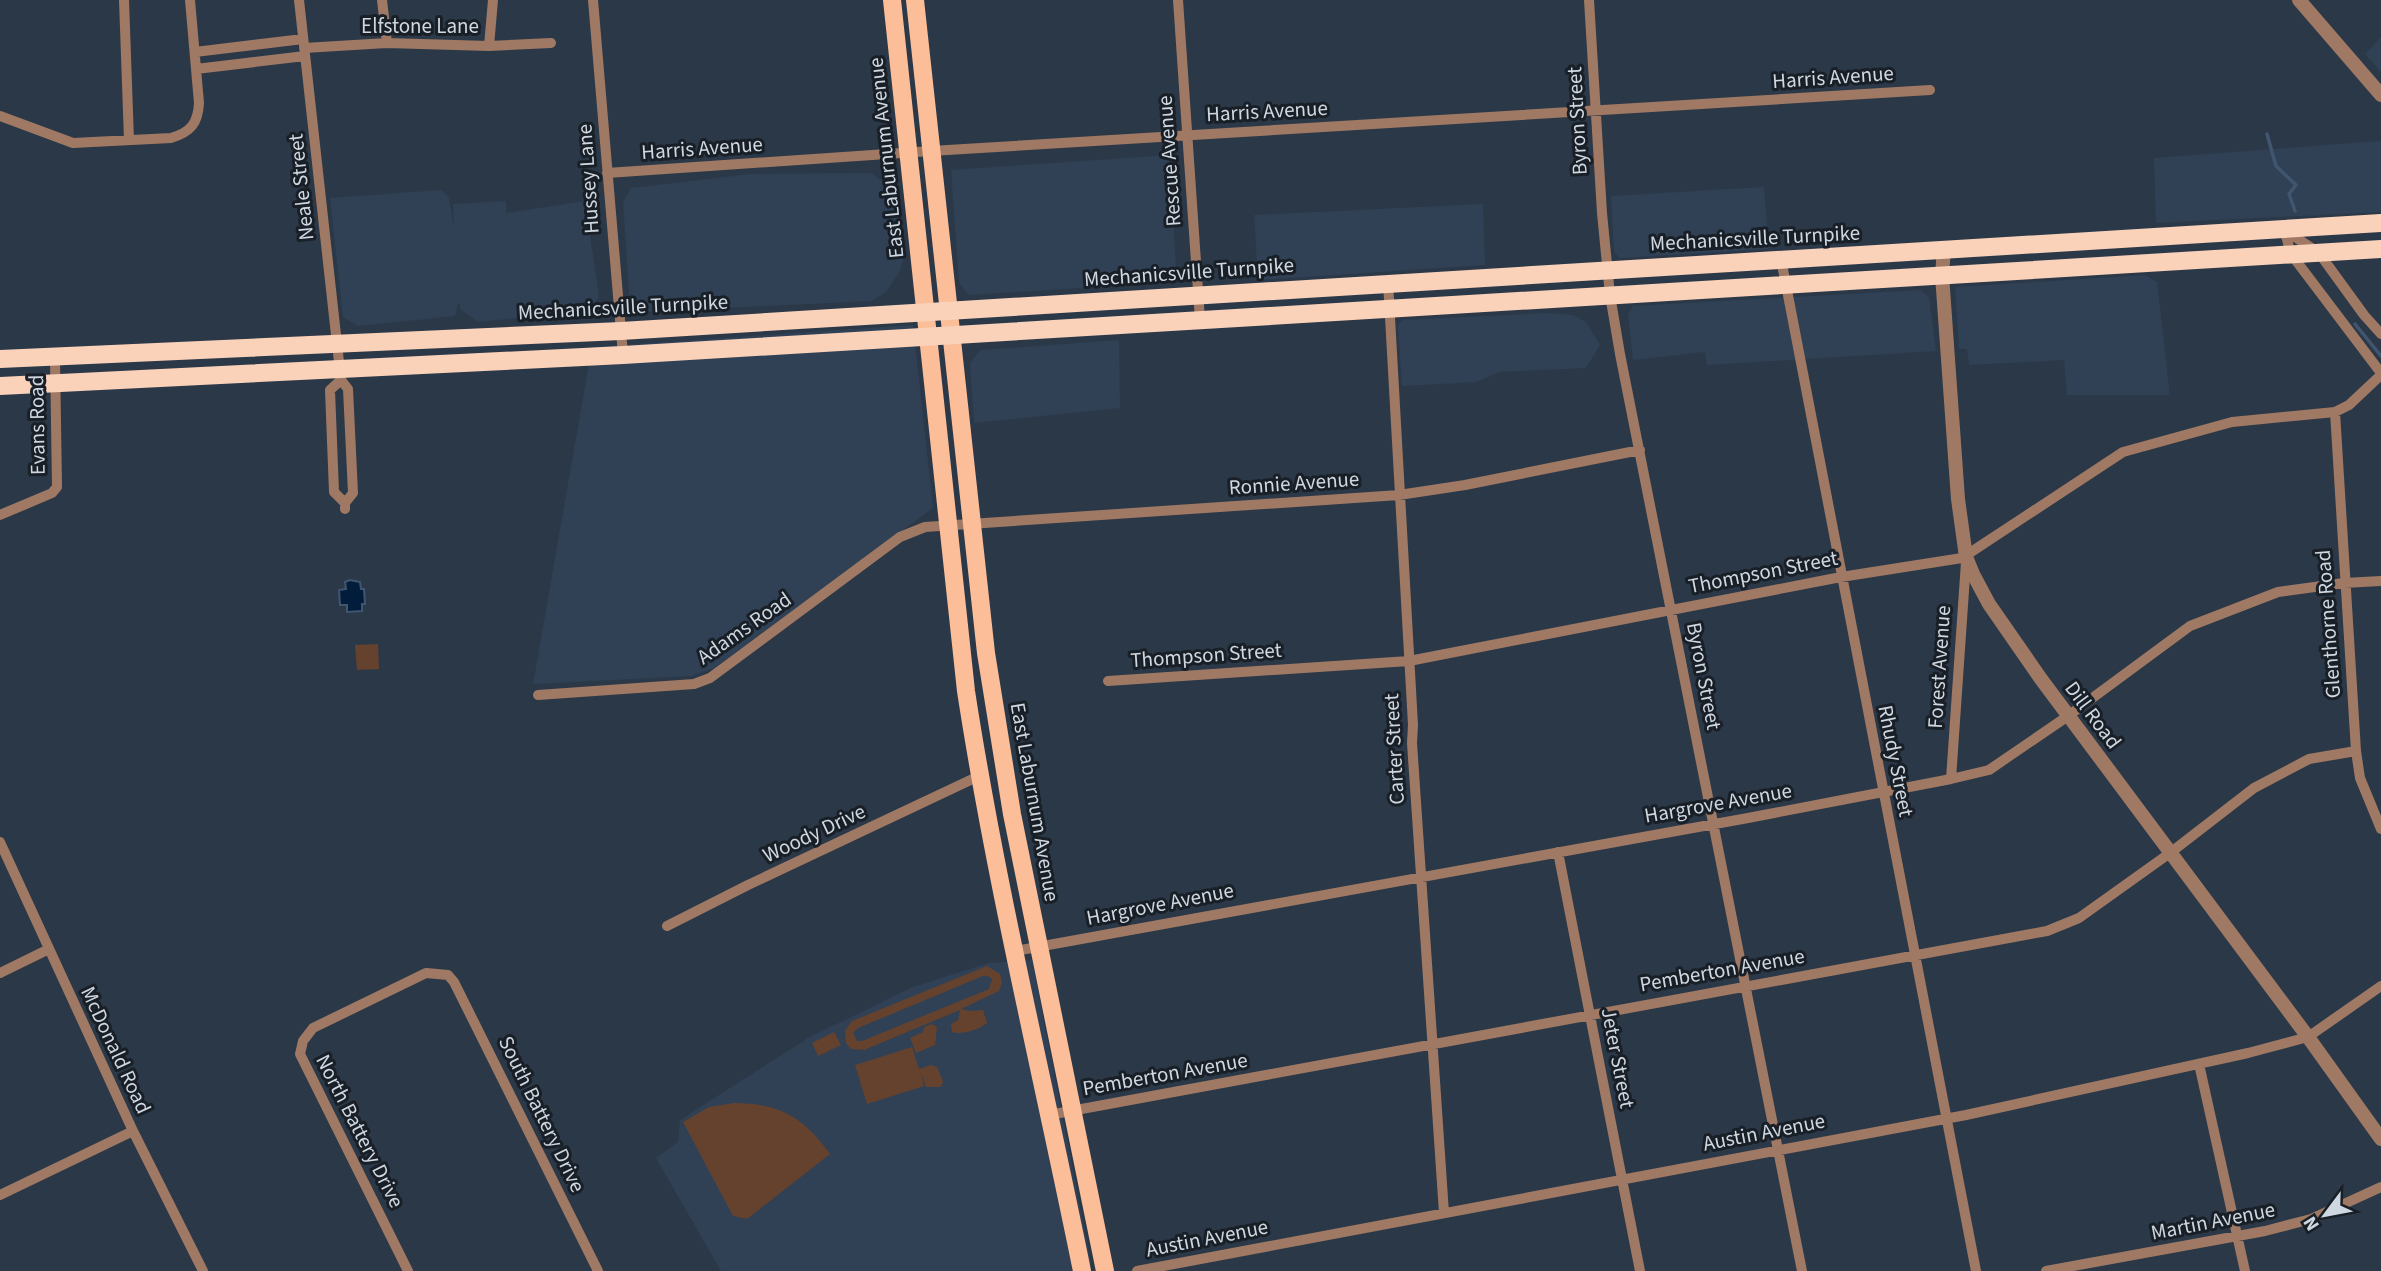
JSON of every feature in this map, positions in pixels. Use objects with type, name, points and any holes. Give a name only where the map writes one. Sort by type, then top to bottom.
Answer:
[{"type":"highway","name":"Mechanicsville Turnpike","points":[[0,359],[621,331],[2381,223]]},
{"type":"highway","points":[[0,386],[341,375],[623,355],[2381,249]]},
{"type":"main road","name":"East Laburnum Avenue","points":[[892,0],[927,337]]},
{"type":"main road","points":[[915,0],[947,310]]},
{"type":"main road","name":"East Laburnum Avenue","points":[[947,310],[991,687],[1012,814],[1105,1271]]},
{"type":"main road","points":[[927,337],[966,691],[979,776],[1082,1271]]},
{"type":"street","points":[[124,0],[129,140]]},
{"type":"street","points":[[0,116],[73,143],[171,138],[192,128],[198,119],[199,103],[190,0]]},
{"type":"street","name":"Neale Street","points":[[299,0],[341,375]]},
{"type":"street","points":[[382,0],[387,43]]},
{"type":"street","name":"Elfstone Lane","points":[[304,48],[387,43],[489,46],[492,0]]},
{"type":"street","name":"Hussey Lane","points":[[593,0],[623,355]]},
{"type":"street","name":"Rescue Avenue","points":[[1178,0],[1200,320]]},
{"type":"street","name":"Byron Street","points":[[1589,0],[1608,270],[1621,361],[1802,1271]]},
{"type":"street","points":[[2299,0],[2381,95]]},
{"type":"street","points":[[489,46],[551,43]]},
{"type":"street","points":[[196,69],[304,48]]},
{"type":"street","points":[[195,52],[304,48]]},
{"type":"street","name":"Harris Avenue","points":[[607,173],[1930,90]]},
{"type":"street","points":[[2284,229],[2319,253],[2381,334]]},
{"type":"street","points":[[2284,229],[2291,254],[2381,374],[2349,405],[2335,412]]},
{"type":"street","name":"Dill Road","points":[[1944,249],[1942,275],[1958,499],[1966,556],[1973,574],[1989,604],[2068,716],[2381,1139]]},
{"type":"street","name":"Rhudy Street","points":[[1781,259],[1976,1271]]},
{"type":"street","name":"Carter Street","points":[[1388,282],[1412,755],[1444,1213]]},
{"type":"street","name":"Evans Road","points":[[0,515],[54,491],[57,487],[55,358]]},
{"type":"street","points":[[341,375],[348,389],[354,493],[345,506],[334,492],[330,390],[341,375]]},
{"type":"street","name":"Thompson Street","points":[[1108,681],[1409,661],[1841,577],[1966,556],[2123,452],[2232,422],[2335,412]]},
{"type":"street","name":"Glenthorne Road","points":[[2335,412],[2356,751],[2360,778],[2381,829]]},
{"type":"street","name":"Ronnie Avenue","points":[[948,525],[1399,495],[1465,485],[1640,450]]},
{"type":"street","name":"Adams Road","points":[[538,695],[694,684],[710,678],[900,537],[925,527],[948,525]]},
{"type":"street","name":"Forest Avenue","points":[[1951,779],[1966,556]]},
{"type":"street","name":"Hargrove Avenue","points":[[1015,951],[1713,824],[1989,770],[2068,716],[2190,626],[2278,592],[2381,581]]},
{"type":"street","name":"Pemberton Avenue","points":[[1049,1115],[2047,931],[2079,918],[2254,788],[2309,759],[2356,751]]},
{"type":"street","name":"Woody Drive","points":[[667,926],[979,776]]},
{"type":"street","name":"McDonald Road","points":[[0,842],[133,1131],[203,1271]]},
{"type":"street","name":"Jeter Street","points":[[1558,852],[1640,1271]]},
{"type":"street","points":[[0,973],[48,949]]},
{"type":"street","name":"North Battery Drive","points":[[408,1271],[300,1054],[303,1041],[313,1028],[426,973],[448,975]]},
{"type":"street","name":"South Battery Drive","points":[[448,975],[459,991],[598,1271]]},
{"type":"street","name":"Austin Avenue","points":[[1137,1271],[1945,1118],[2199,1064],[2308,1037],[2381,986]]},
{"type":"street","points":[[2199,1064],[2245,1271]]},
{"type":"street","points":[[0,1195],[133,1131]]},
{"type":"street","name":"Martin Avenue","points":[[2046,1271],[2237,1236],[2311,1219],[2381,1188]]},
{"type":"shaded area","points":[[2381,37],[2381,72],[2365,54]]},
{"type":"shaded area","points":[[2381,141],[2381,212],[2156,223],[2154,158]]},
{"type":"shaded area","points":[[1169,155],[1177,282],[968,295],[959,282],[951,170]]},
{"type":"shaded area","points":[[871,173],[893,188],[904,257],[899,273],[886,292],[872,301],[639,312],[630,307],[623,202],[631,188],[751,174]]},
{"type":"shaded area","points":[[1764,187],[1769,249],[1620,258],[1614,252],[1611,196]]},
{"type":"shaded area","points":[[442,190],[449,198],[454,229],[453,204],[506,201],[506,213],[585,201],[599,297],[590,310],[478,322],[460,309],[459,301],[455,316],[358,326],[343,317],[330,198]]},
{"type":"shaded area","points":[[1483,204],[1485,265],[1258,280],[1254,215]]},
{"type":"shaded area","points":[[2145,275],[2157,282],[2170,395],[2067,395],[2064,360],[1969,365],[1967,349],[1959,349],[1955,287]]},
{"type":"shaded area","points":[[1920,290],[1929,297],[1936,351],[1707,365],[1705,352],[1633,360],[1628,315],[1633,306]]},
{"type":"shaded area","points":[[1547,313],[1574,315],[1587,323],[1600,345],[1586,368],[1499,372],[1476,382],[1402,386],[1398,324],[1403,320]]},
{"type":"shaded area","points":[[913,325],[933,508],[714,668],[692,676],[533,684],[592,347]]},
{"type":"shaded area","points":[[1119,340],[1120,408],[974,423],[970,363],[980,350]]},
{"type":"shaded area","points":[[345,582],[360,582],[361,589],[364,589],[365,604],[362,604],[362,611],[347,612],[347,605],[340,605],[339,590],[346,589]]},
{"type":"shaded area","points":[[378,644],[379,669],[357,670],[355,645]]},
{"type":"shaded area","points":[[1032,960],[1091,1263],[1069,1271],[721,1271],[656,1158],[678,1142],[680,1120],[808,1038],[913,987],[989,963]]},
{"type":"shaded area","points":[[987,966],[1000,974],[1002,982],[999,991],[961,1009],[983,1010],[987,1023],[975,1030],[952,1032],[951,1024],[958,1020],[960,1010],[864,1050],[851,1049],[846,1043],[845,1031],[852,1021]],"holes":[[[988,976],[992,979],[989,989],[862,1041],[857,1041],[853,1033],[858,1028]]]},
{"type":"shaded area","points":[[932,1024],[937,1027],[935,1045],[916,1053],[910,1038]]},
{"type":"shaded area","points":[[834,1032],[841,1045],[818,1056],[812,1043]]},
{"type":"shaded area","points":[[912,1047],[919,1069],[931,1065],[937,1067],[943,1081],[941,1087],[926,1087],[921,1073],[924,1086],[867,1104],[855,1065]]},
{"type":"shaded area","points":[[734,1103],[765,1106],[790,1115],[810,1131],[830,1154],[747,1219],[733,1216],[683,1122],[709,1107]]},
{"type":"waterway","points":[[2267,134],[2276,166],[2296,185],[2289,194],[2295,211]]},
{"type":"waterway","points":[[2355,324],[2381,356]]}]
